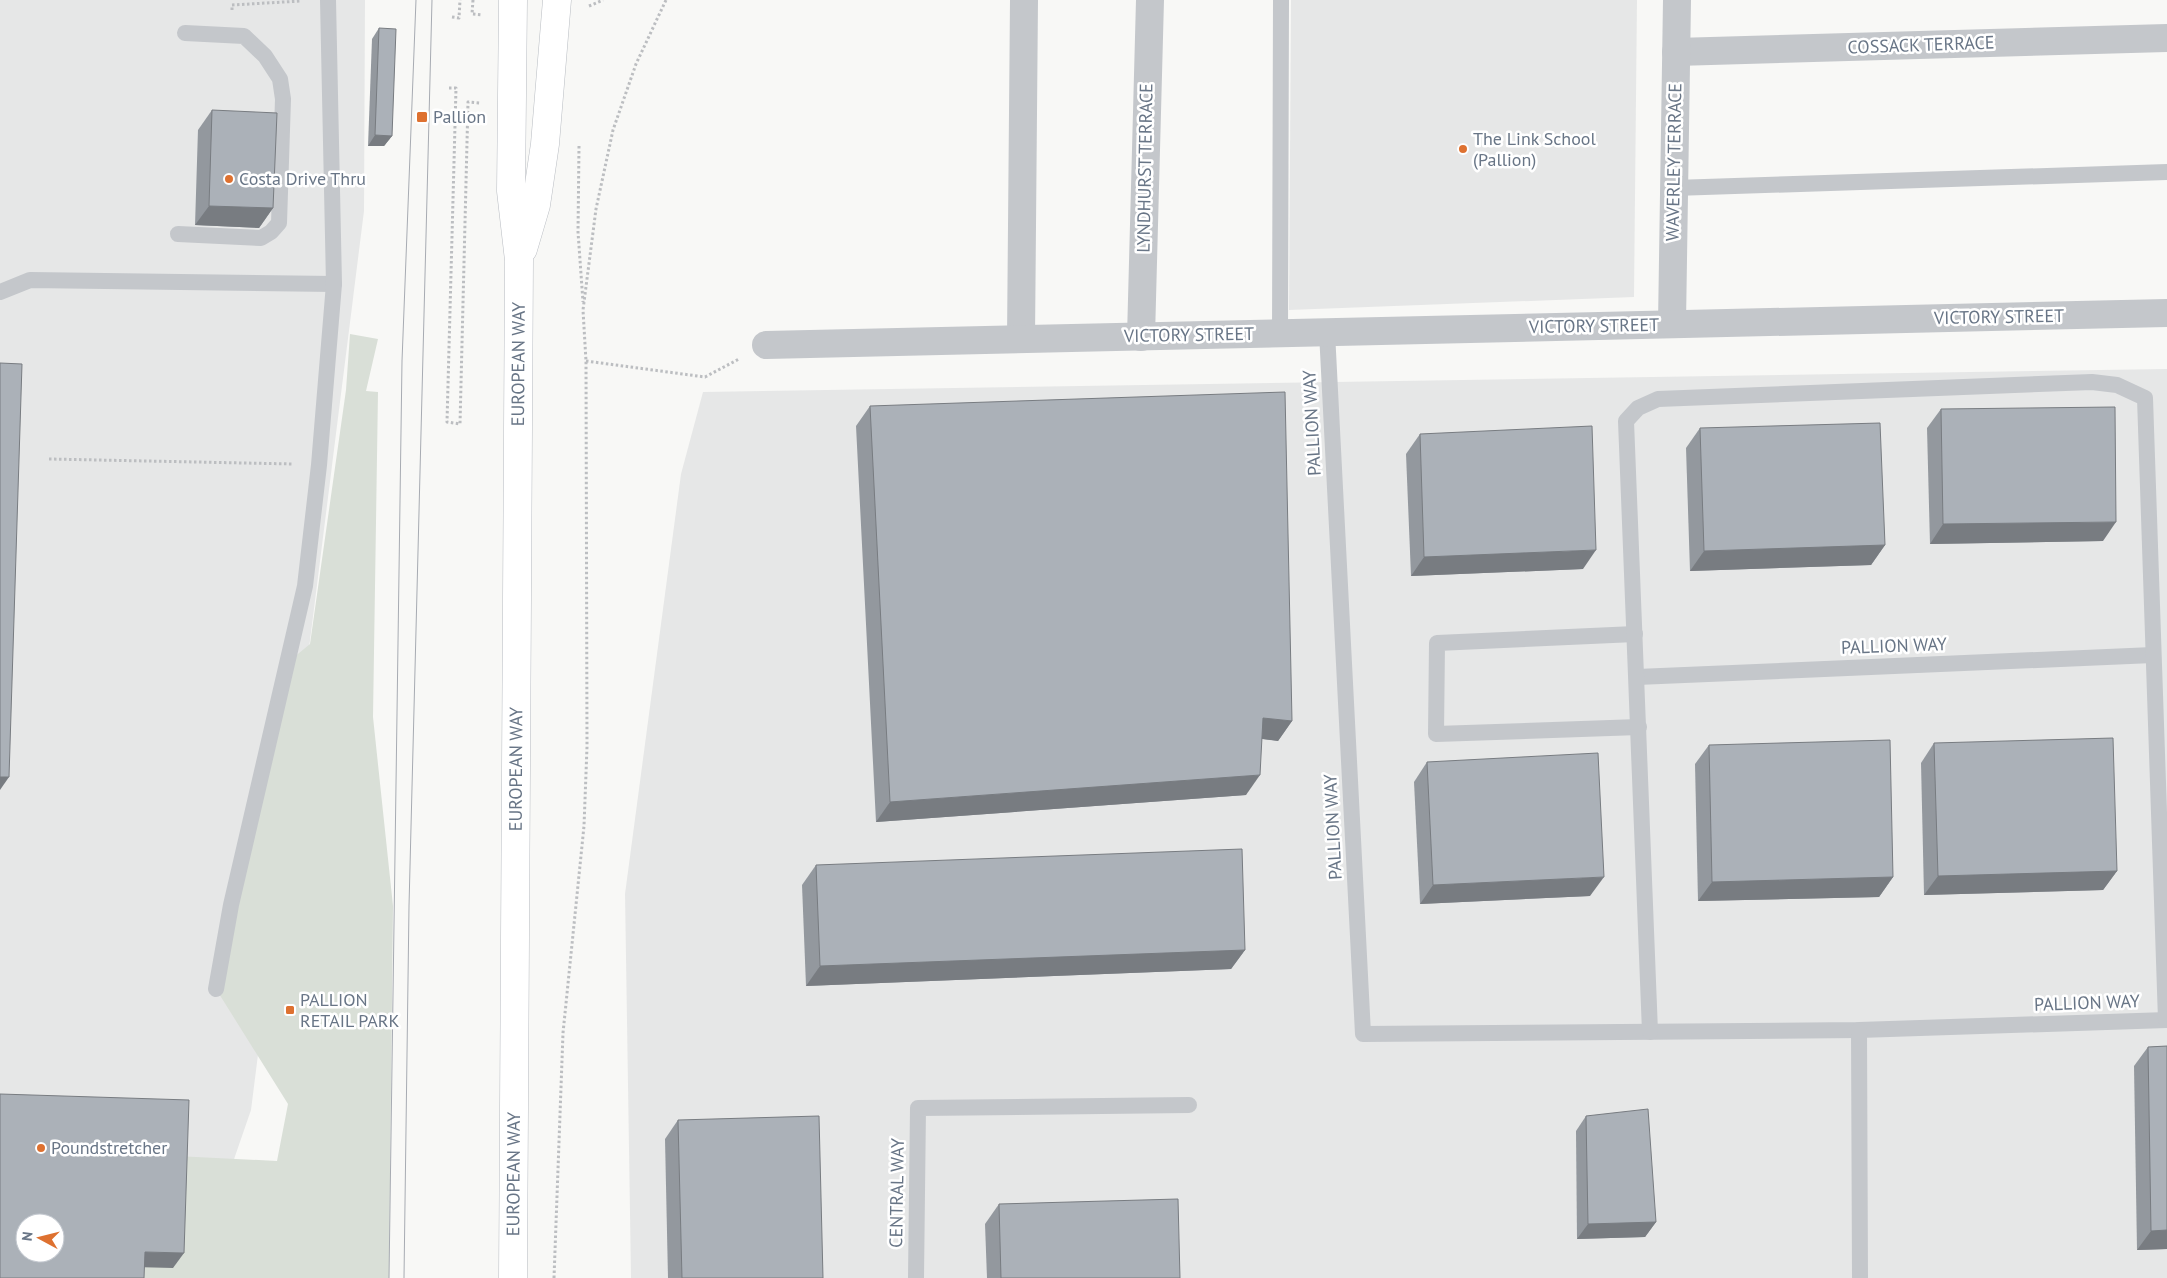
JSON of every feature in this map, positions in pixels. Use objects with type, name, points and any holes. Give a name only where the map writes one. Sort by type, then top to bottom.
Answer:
[{"type":"street","name":"EUROPEAN WAY","points":[[512,1278],[519,260],[512,191],[513,0]]},
{"type":"street","points":[[1021,339],[1024,0]]},
{"type":"street","name":"LYNDHURST TERRACE","points":[[1141,336],[1150,0]]},
{"type":"street","name":"WAVERLEY TERRACE","points":[[1672,324],[1677,0]]},
{"type":"street","name":"EUROPEAN WAY","points":[[519,260],[536,205],[569,4]]},
{"type":"street","name":"COSSACK TERRACE","points":[[1676,52],[2167,38]]},
{"type":"street","name":"VICTORY STREET","points":[[766,345],[2167,313]]},
{"type":"lane","points":[[216,989],[231,905],[305,586],[319,465],[334,284],[328,0]]},
{"type":"lane","points":[[1280,333],[1281,0]]},
{"type":"lane","points":[[178,234],[260,238],[271,232],[279,223],[283,99],[280,79],[265,56],[244,36],[185,33]]},
{"type":"lane","points":[[1674,188],[2167,172]]},
{"type":"lane","points":[[0,292],[30,280],[334,284]]},
{"type":"lane","name":"PALLION WAY","points":[[1327,332],[1363,1034],[1859,1030],[2166,1020],[2161,726],[2153,655],[2160,632],[2145,398],[2116,385],[2092,382],[1658,399],[1638,408],[1626,421],[1635,634]]},
{"type":"lane","points":[[1638,727],[1436,734],[1437,643],[1635,634],[1650,1032]]},
{"type":"lane","name":"PALLION WAY","points":[[1637,676],[2153,655]]},
{"type":"lane","points":[[1859,1030],[1860,1278]]},
{"type":"lane","name":"CENTRAL WAY","points":[[916,1278],[918,1108],[1189,1105]]},
{"type":"path","points":[[232,36],[232,5],[287,3],[310,0]]},
{"type":"path","points":[[452,17],[459,18],[460,0]]},
{"type":"path","points":[[473,0],[472,14],[486,16]]},
{"type":"path","points":[[569,4],[594,5],[603,0]]},
{"type":"path","points":[[583,310],[596,209],[614,130],[636,64],[666,0]]},
{"type":"path","points":[[449,88],[456,88],[447,422],[460,424],[468,102],[487,104]]},
{"type":"path","points":[[554,1278],[562,1052],[584,826],[587,747],[586,361],[578,232],[579,144]]},
{"type":"path","points":[[586,361],[705,376],[766,345]]},
{"type":"path","points":[[49,459],[319,465]]},
{"type":"shaded area","name":"PALLION RETAIL PARK","points":[[0,0],[365,0],[364,211],[251,1110],[195,1272],[0,1278]]},
{"type":"shaded area","name":"The Link School (Pallion)","points":[[1291,0],[1637,0],[1634,297],[1289,310]]},
{"type":"shaded area","points":[[350,334],[378,339],[366,391],[378,392],[373,717],[393,906],[389,1278],[134,1278],[176,1156],[277,1161],[288,1104],[216,989],[287,663],[310,644],[346,390]]},
{"type":"shaded area","points":[[2167,369],[2167,1278],[631,1278],[625,894],[681,474],[703,392]]},
{"type":"building","points":[[379,28],[396,29],[392,136],[375,135]]},
{"type":"building","name":"Costa Drive Thru","points":[[212,110],[277,113],[273,208],[209,206]]},
{"type":"building","points":[[0,363],[22,364],[9,777],[0,777]]},
{"type":"building","points":[[1285,392],[1292,721],[1263,718],[1260,775],[890,802],[870,406]]},
{"type":"building","points":[[2115,407],[2116,522],[1943,524],[1941,409]]},
{"type":"building","points":[[1880,423],[1885,545],[1704,551],[1700,428]]},
{"type":"building","points":[[1592,426],[1596,550],[1424,557],[1420,434]]},
{"type":"building","points":[[2113,738],[2117,871],[1938,876],[1934,743]]},
{"type":"building","points":[[1890,740],[1893,877],[1712,882],[1709,745]]},
{"type":"building","points":[[1598,753],[1604,877],[1433,885],[1427,762]]},
{"type":"building","points":[[1242,849],[1245,950],[820,966],[816,865]]},
{"type":"building","points":[[2167,1046],[2167,1230],[2151,1231],[2148,1047]]},
{"type":"building","points":[[0,1094],[189,1100],[184,1253],[145,1252],[144,1278],[0,1278]]},
{"type":"building","points":[[1648,1109],[1656,1222],[1588,1224],[1586,1116]]},
{"type":"building","points":[[819,1116],[823,1278],[682,1278],[678,1120]]},
{"type":"building","points":[[1178,1199],[1180,1278],[1001,1278],[999,1204]]},
{"type":"tram line","points":[[389,1278],[402,361],[416,0]]},
{"type":"tram line","points":[[404,1278],[409,906],[432,0]]},
{"type":"place","name":"Pallion","points":[[422,117]]},
{"type":"place","name":"The Link School (Pallion)","points":[[1463,149]]},
{"type":"place","name":"Costa Drive Thru","points":[[229,179]]},
{"type":"place","name":"PALLION RETAIL PARK","points":[[290,1010]]},
{"type":"place","name":"Poundstretcher","points":[[41,1148]]}]
